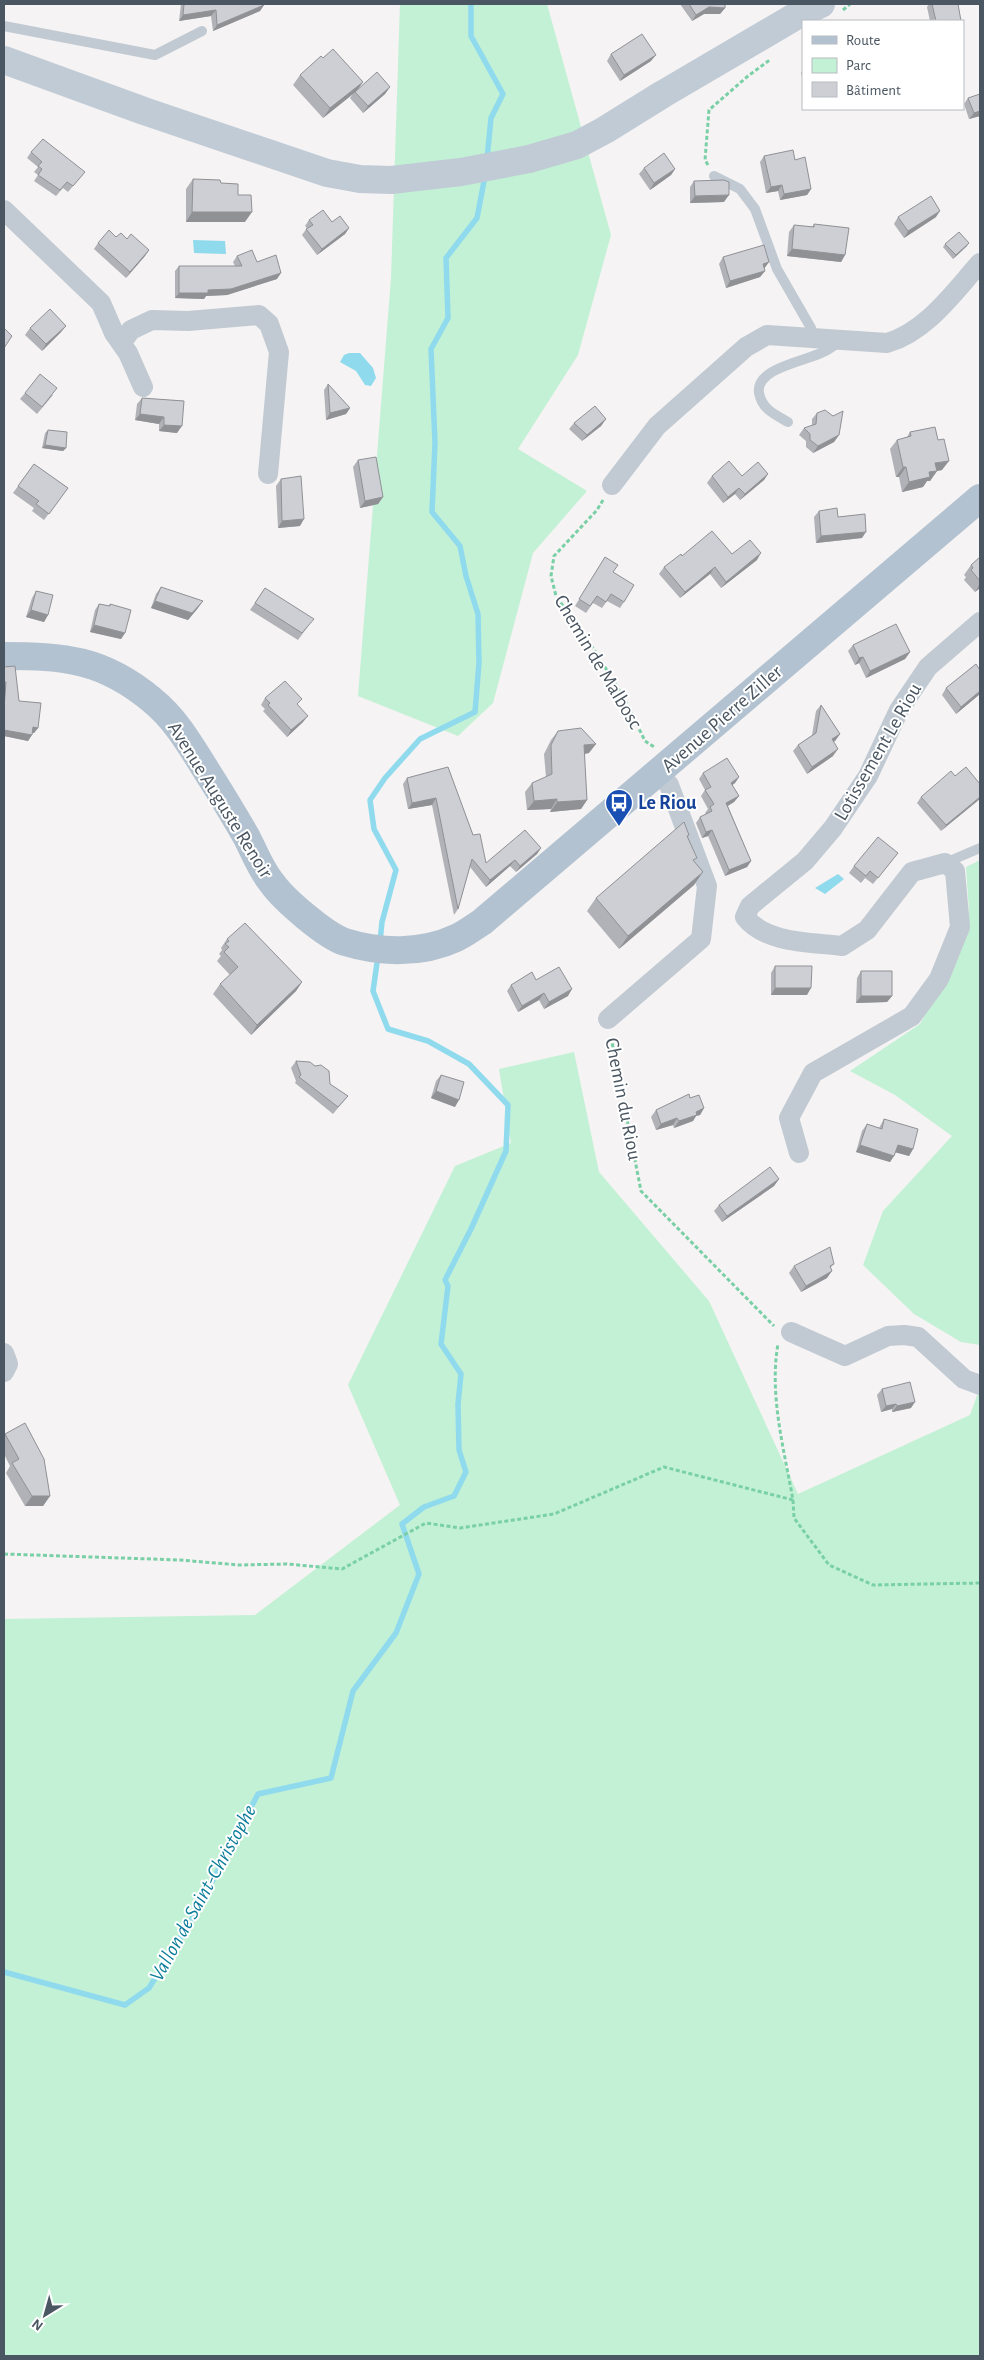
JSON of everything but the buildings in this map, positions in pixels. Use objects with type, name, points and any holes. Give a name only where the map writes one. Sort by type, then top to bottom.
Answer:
[{"type":"main road","points":[[4,60],[144,111],[327,173],[360,179],[391,180],[424,177],[505,164],[577,145],[796,16],[821,4]]},
{"type":"main road","name":"Avenue Pierre Ziller","points":[[343,942],[385,950],[429,947],[457,938],[482,922],[658,760],[980,498]]},
{"type":"main road","name":"Avenue Auguste Renoir","points":[[4,656],[44,656],[78,660],[98,666],[125,681],[152,700],[178,724],[244,832],[272,883],[304,915],[343,942]]},
{"type":"street","points":[[4,210],[101,303],[114,333],[122,342],[143,387]]},
{"type":"street","points":[[612,485],[657,426],[746,347],[768,335],[840,342],[887,343],[904,338],[939,309],[980,263]]},
{"type":"street","points":[[122,342],[131,330],[152,320],[188,321],[259,315],[269,324],[279,352],[268,474]]},
{"type":"street","name":"Lotissement Le Riou","points":[[945,863],[912,872],[867,930],[842,946],[779,938],[751,925],[746,917],[750,906],[805,861],[833,828],[868,776],[899,710],[928,667],[980,622]]},
{"type":"street","name":"Chemin du Riou","points":[[608,1019],[701,939],[707,886],[658,760]]},
{"type":"street","points":[[799,1153],[789,1118],[813,1073],[912,1016],[939,979],[960,927],[955,871],[945,863]]},
{"type":"street","points":[[786,1332],[845,1356],[888,1336],[904,1334],[918,1337],[964,1379],[980,1385]]},
{"type":"street","points":[[4,1353],[8,1364],[4,1372]]},
{"type":"lane","points":[[4,26],[155,55],[202,31]]},
{"type":"lane","points":[[714,176],[740,188],[755,209],[777,268],[811,328],[814,339]]},
{"type":"lane","points":[[788,422],[770,412],[760,401],[758,387],[763,377],[782,367],[823,352],[840,342]]},
{"type":"lane","points":[[945,863],[980,848]]},
{"type":"path","points":[[714,176],[705,160],[709,110],[748,76],[779,54]]},
{"type":"path","name":"Chemin de Malbosc","points":[[612,485],[597,510],[554,556],[551,576],[556,596],[595,651],[624,698],[645,741],[653,747],[658,760]]},
{"type":"path","name":"Chemin du Riou","points":[[608,1019],[641,1191],[786,1332]]},
{"type":"path","points":[[786,1332],[774,1365],[778,1414],[793,1500],[794,1518],[829,1566],[874,1585],[980,1583]]},
{"type":"path","points":[[4,1554],[180,1560],[239,1565],[287,1564],[342,1570],[426,1523],[460,1528],[554,1514],[664,1467],[793,1500]]},
{"type":"green space","points":[[400,4],[547,4],[611,235],[578,355],[518,449],[587,491],[533,553],[493,703],[458,736],[358,696],[391,278]]},
{"type":"green space","points":[[980,860],[980,1345],[961,1342],[914,1314],[863,1265],[883,1211],[952,1136],[895,1095],[850,1071],[920,1024],[950,970],[969,911],[966,867]]},
{"type":"green space","points":[[574,1052],[599,1172],[709,1301],[798,1494],[970,1415],[980,1387],[980,2356],[4,2356],[4,1619],[255,1615],[400,1505],[348,1385],[455,1166],[511,1143],[499,1069]]},
{"type":"water","points":[[193,240],[225,241],[226,254],[194,253]]},
{"type":"water","points":[[360,353],[373,368],[376,378],[371,386],[365,385],[356,371],[340,362],[344,355]]},
{"type":"water","points":[[838,874],[844,879],[825,894],[815,888]]},
{"type":"waterway","name":"Vallon de Saint-Christophe","points":[[471,4],[471,36],[503,94],[491,118],[487,159]]},
{"type":"waterway","name":"Vallon de Saint-Christophe","points":[[380,942],[382,922],[396,870],[374,829],[370,800],[385,778],[420,739],[475,712],[479,663],[478,614],[466,576],[460,546],[432,512],[435,443],[431,349],[448,318],[446,258],[477,218],[485,176]]},
{"type":"waterway","name":"Vallon de Saint-Christophe","points":[[4,1972],[125,2005],[149,1988],[195,1914],[258,1794],[331,1778],[353,1691],[396,1633],[419,1574],[402,1524],[424,1507],[454,1496],[466,1472],[459,1450],[458,1404],[461,1374],[441,1344],[448,1286],[445,1280],[471,1229],[506,1151],[508,1105],[469,1064],[428,1041],[388,1029],[373,991],[378,956]]},
{"type":"place","name":"Le Riou","points":[[619,827]]}]
